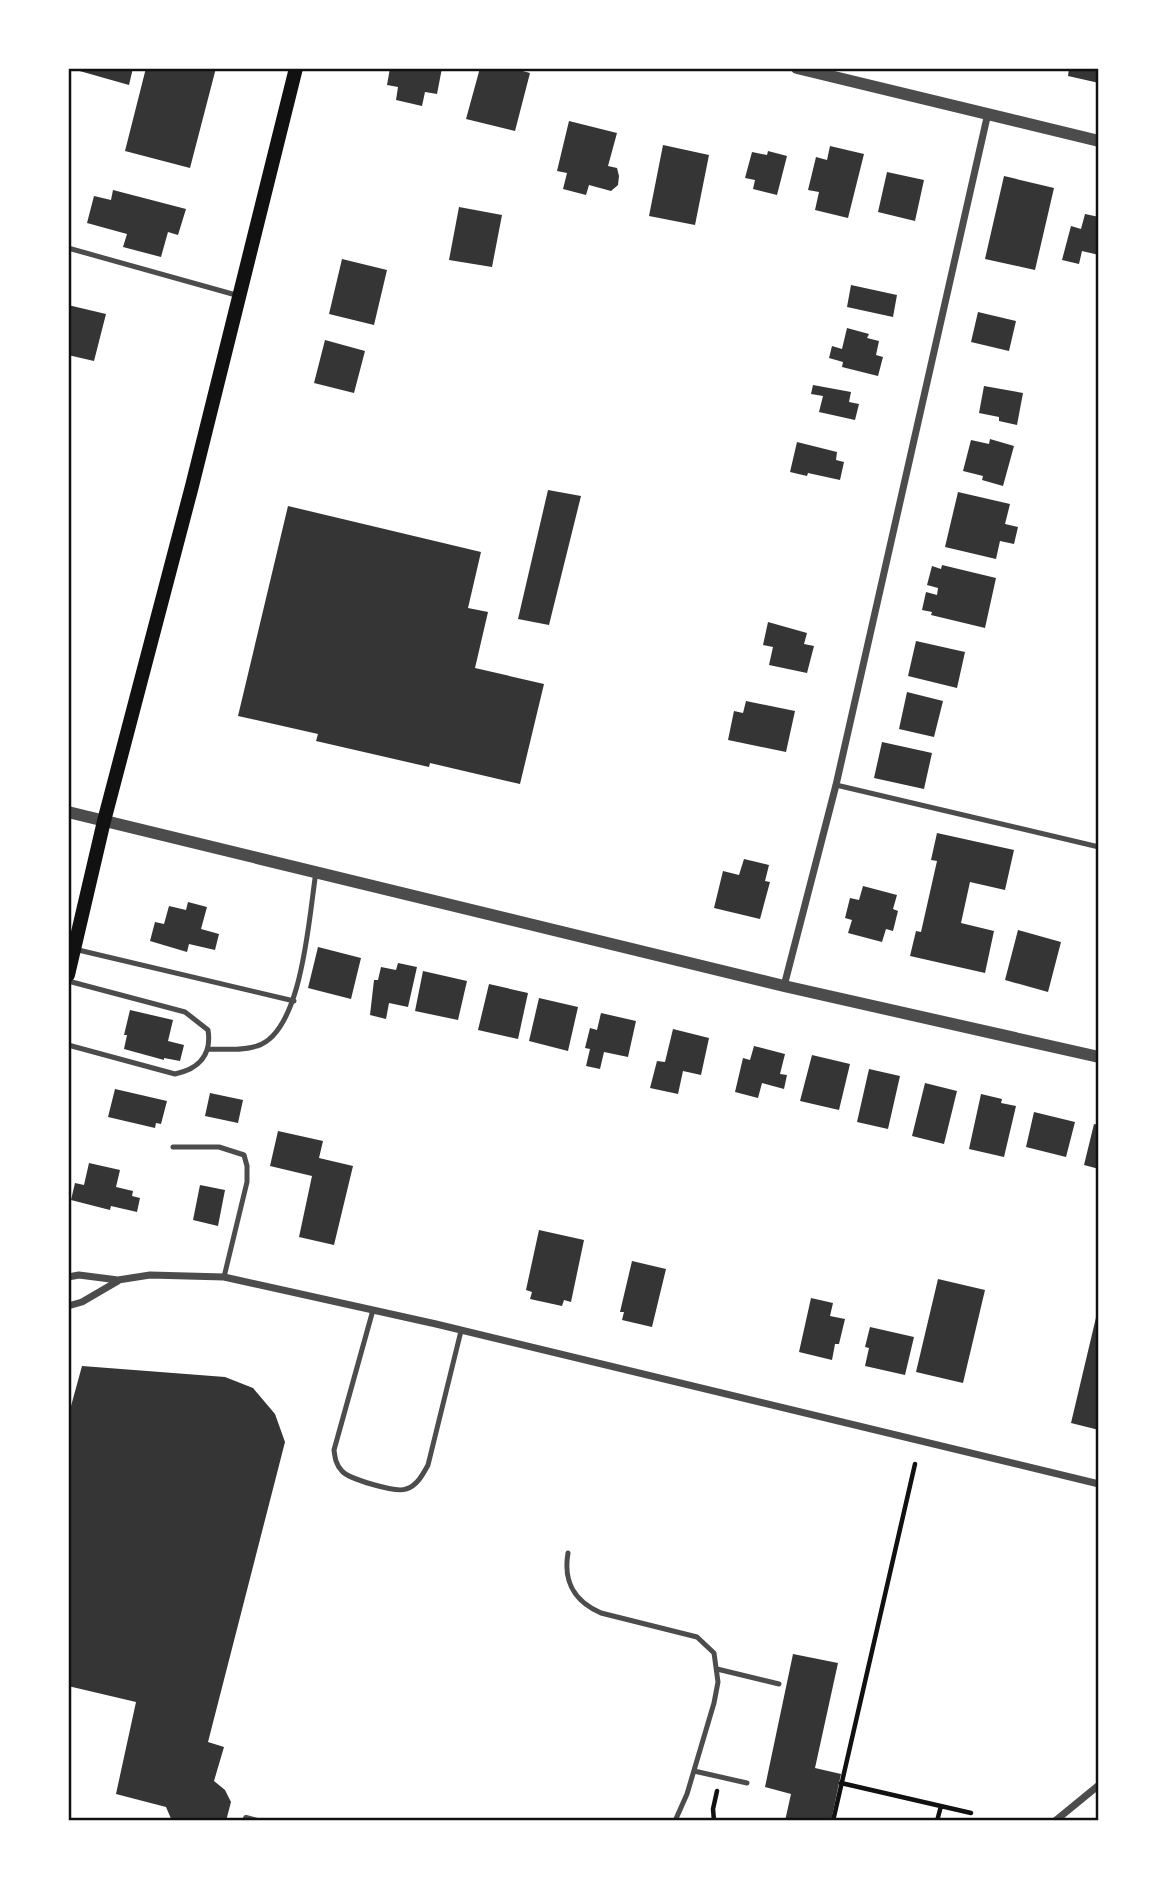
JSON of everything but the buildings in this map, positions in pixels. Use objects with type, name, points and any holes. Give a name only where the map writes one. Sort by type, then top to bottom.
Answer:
[{"type":"main road","points":[[68,975],[104,821],[296,68]]},
{"type":"street","points":[[797,68],[1099,141]]},
{"type":"street","points":[[784,986],[836,785],[988,113]]},
{"type":"street","points":[[68,812],[784,986],[1099,1057]]},
{"type":"street","points":[[68,1277],[79,1275],[118,1280],[150,1275],[184,1275],[224,1278],[373,1310],[1099,1484]]},
{"type":"street","points":[[68,1306],[82,1302],[118,1280]]},
{"type":"street","points":[[1055,1821],[1099,1785]]},
{"type":"street","points":[[246,1818],[257,1821]]},
{"type":"lane","points":[[68,248],[239,296]]},
{"type":"lane","points":[[836,785],[1099,847]]},
{"type":"lane","points":[[208,1049],[258,1046],[276,1034],[294,1001],[316,872]]},
{"type":"lane","points":[[74,949],[294,1001]]},
{"type":"lane","points":[[68,981],[185,1013],[208,1030],[208,1049],[190,1071],[175,1074],[68,1045]]},
{"type":"lane","points":[[173,1147],[219,1147],[244,1155],[247,1182],[224,1278]]},
{"type":"lane","points":[[373,1310],[334,1450],[340,1470],[348,1477],[399,1491],[409,1489],[419,1480],[428,1465],[461,1331]]},
{"type":"lane","points":[[568,1553],[566,1566],[569,1584],[576,1597],[588,1607],[601,1613],[697,1637],[714,1653],[718,1682],[714,1703],[675,1821]]},
{"type":"lane","points":[[717,1669],[779,1684]]},
{"type":"lane","points":[[694,1770],[747,1783]]},
{"type":"path","points":[[832,1821],[915,1464]]},
{"type":"path","points":[[714,1821],[713,1809],[721,1777]]},
{"type":"path","points":[[841,1783],[971,1813]]},
{"type":"path","points":[[937,1821],[941,1806]]}]
